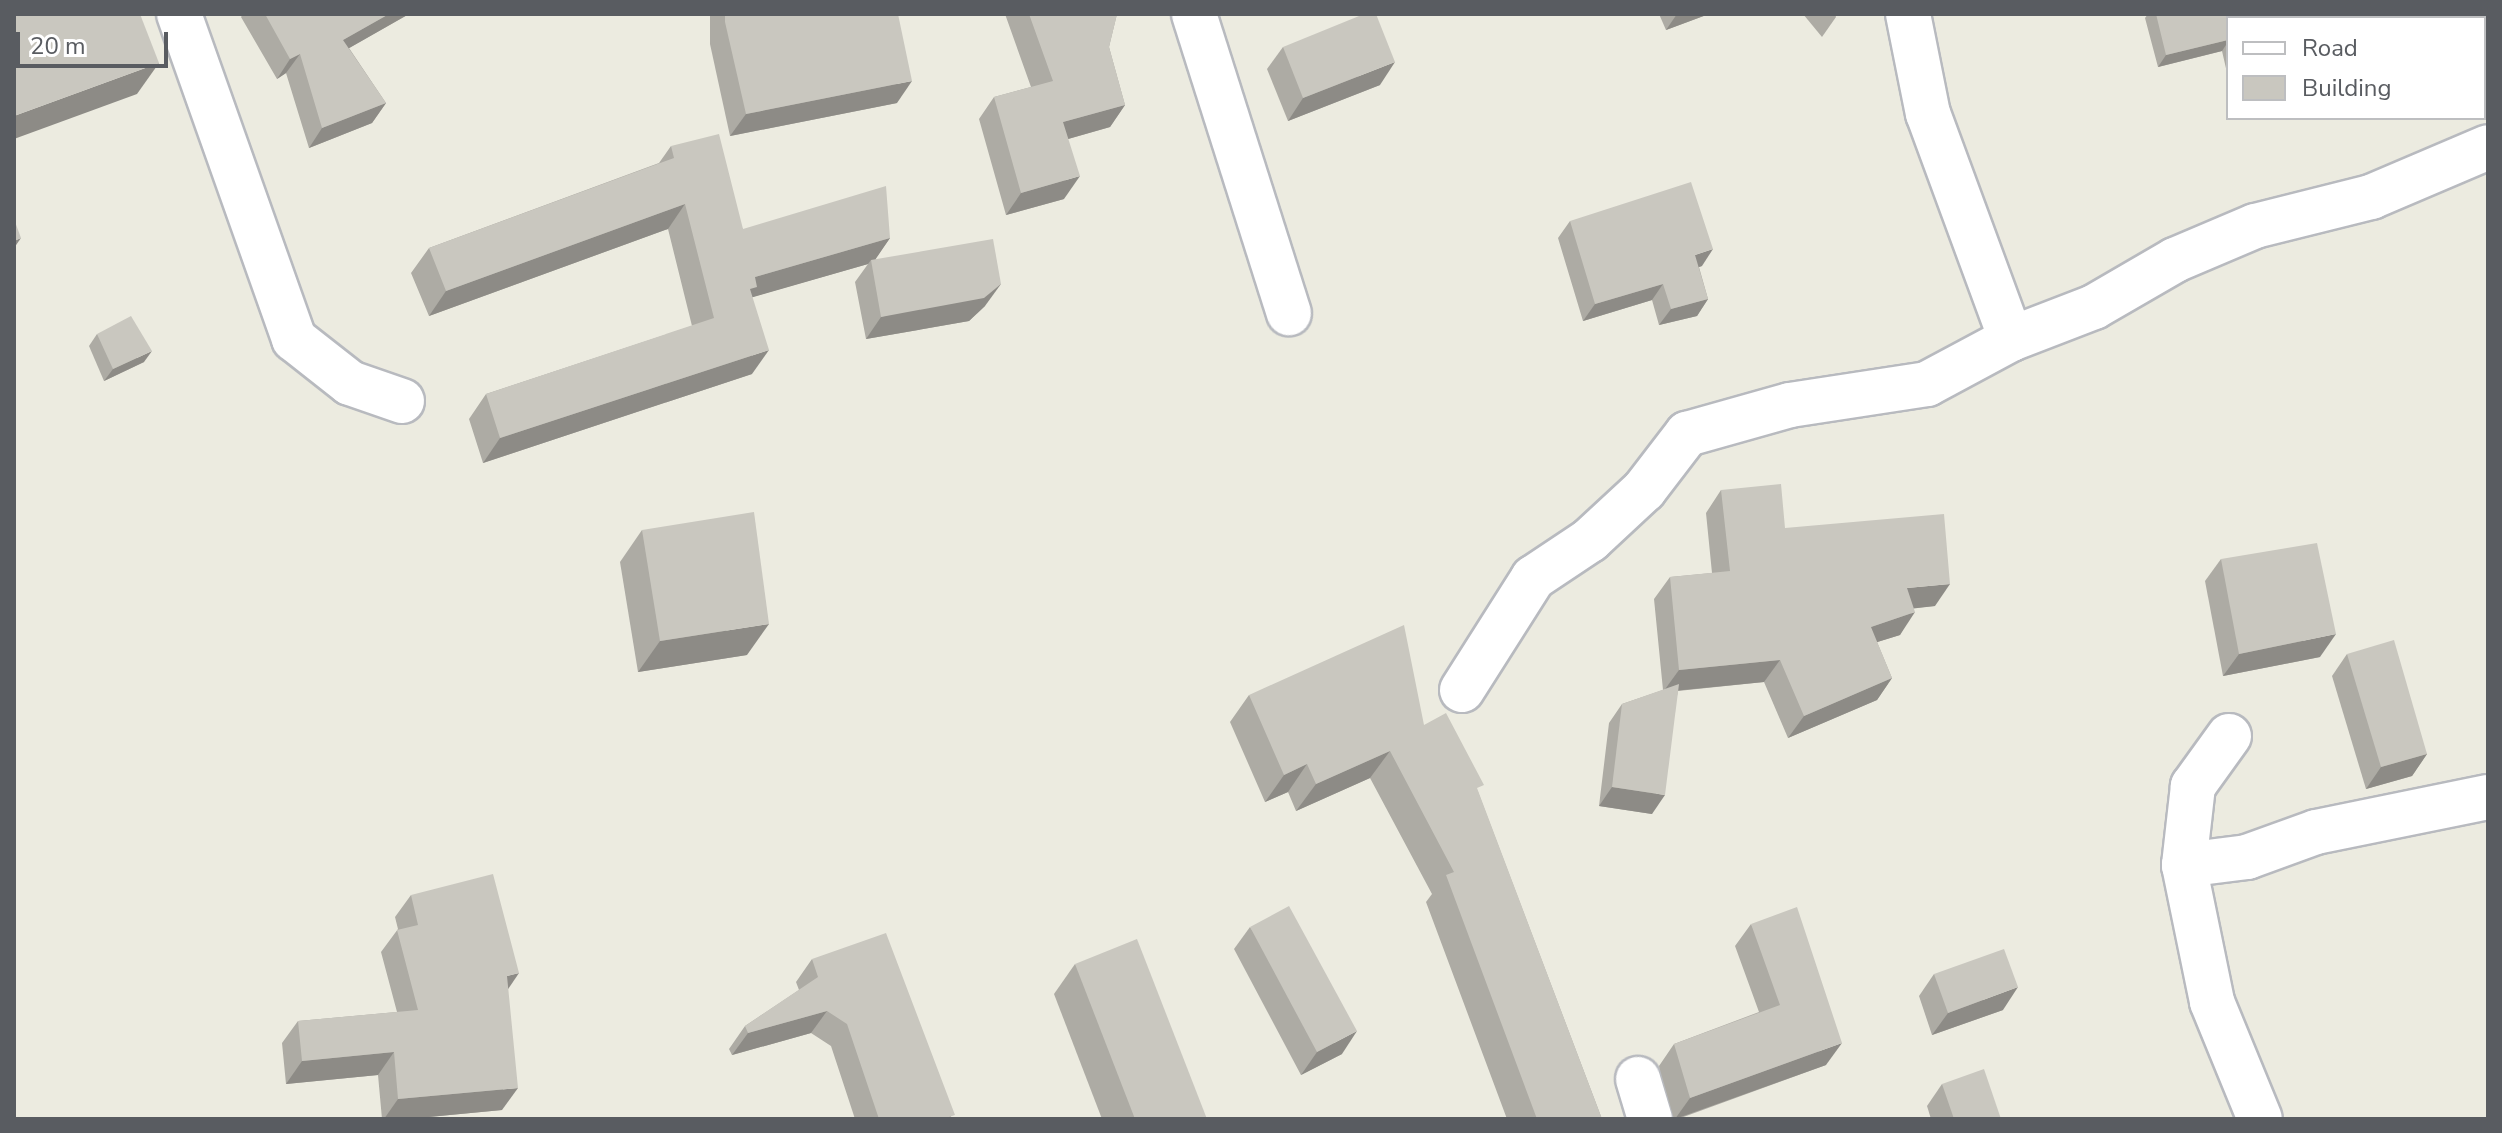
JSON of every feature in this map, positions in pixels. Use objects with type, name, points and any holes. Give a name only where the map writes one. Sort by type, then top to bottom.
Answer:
[{"type":"street","points":[[179,14],[294,339],[350,383],[402,401]]},
{"type":"street","points":[[1194,14],[1289,313]]},
{"type":"street","points":[[1908,14],[1928,114],[2011,339]]},
{"type":"street","points":[[1462,690],[1533,578],[1590,540],[1644,490],[1687,434],[1790,405],[1927,384],[2011,339],[2094,307],[2175,260],[2255,226],[2371,197],[2488,147]]},
{"type":"street","points":[[2229,736],[2193,786],[2184,865],[2212,1002],[2260,1119]]},
{"type":"street","points":[[2184,865],[2247,857],[2316,832],[2488,797]]},
{"type":"building","points":[[14,14],[140,14],[159,63],[14,116]]},
{"type":"building","points":[[265,14],[389,14],[343,40],[386,103],[322,128],[300,54],[290,59]]},
{"type":"building","points":[[725,14],[898,14],[912,81],[746,114]]},
{"type":"building","points":[[1029,14],[1117,14],[1109,47],[1125,105],[1063,122],[1080,176],[1021,193],[994,97],[1053,81]]},
{"type":"building","points":[[1364,14],[1376,14],[1395,62],[1303,98],[1283,47]]},
{"type":"building","points":[[2156,14],[2292,14],[2226,16],[2226,40],[2166,55]]},
{"type":"building","points":[[719,134],[743,229],[886,186],[890,238],[755,277],[757,287],[750,289],[769,350],[500,438],[486,394],[714,318],[685,204],[446,291],[429,248],[674,158],[671,146]]},
{"type":"building","points":[[1691,182],[1713,249],[1695,255],[1708,299],[1671,309],[1663,284],[1595,304],[1570,221]]},
{"type":"building","points":[[14,219],[21,238],[14,241]]},
{"type":"building","points":[[993,239],[1001,284],[984,298],[881,317],[871,260]]},
{"type":"building","points":[[131,316],[152,351],[113,369],[97,334]]},
{"type":"building","points":[[1781,484],[1785,528],[1944,514],[1950,584],[1907,588],[1915,612],[1871,627],[1892,678],[1804,716],[1780,660],[1679,670],[1670,577],[1730,571],[1721,490]]},
{"type":"building","points":[[754,512],[769,624],[660,641],[642,530]]},
{"type":"building","points":[[2317,543],[2336,634],[2239,654],[2221,559]]},
{"type":"building","points":[[1404,625],[1424,725],[1446,713],[1484,785],[1477,788],[1602,1119],[1537,1119],[1446,875],[1454,872],[1390,751],[1316,784],[1307,764],[1284,775],[1249,695]]},
{"type":"building","points":[[2394,640],[2427,754],[2381,767],[2347,654]]},
{"type":"building","points":[[1679,684],[1665,795],[1612,787],[1622,704]]},
{"type":"building","points":[[493,874],[519,973],[507,976],[518,1088],[398,1099],[394,1052],[302,1061],[298,1021],[418,1010],[397,930],[418,925],[411,895]]},
{"type":"building","points":[[1289,906],[1357,1031],[1317,1052],[1250,927]]},
{"type":"building","points":[[1797,907],[1842,1043],[1690,1098],[1674,1044],[1780,1005],[1751,924]]},
{"type":"building","points":[[886,933],[955,1115],[943,1119],[879,1119],[847,1024],[827,1011],[748,1033],[745,1026],[818,977],[812,959]]},
{"type":"building","points":[[1137,939],[1207,1119],[1135,1119],[1075,964]]},
{"type":"building","points":[[2004,949],[2018,987],[1948,1013],[1934,974]]},
{"type":"building","points":[[1984,1069],[2001,1119],[1954,1119],[1942,1084]]}]
